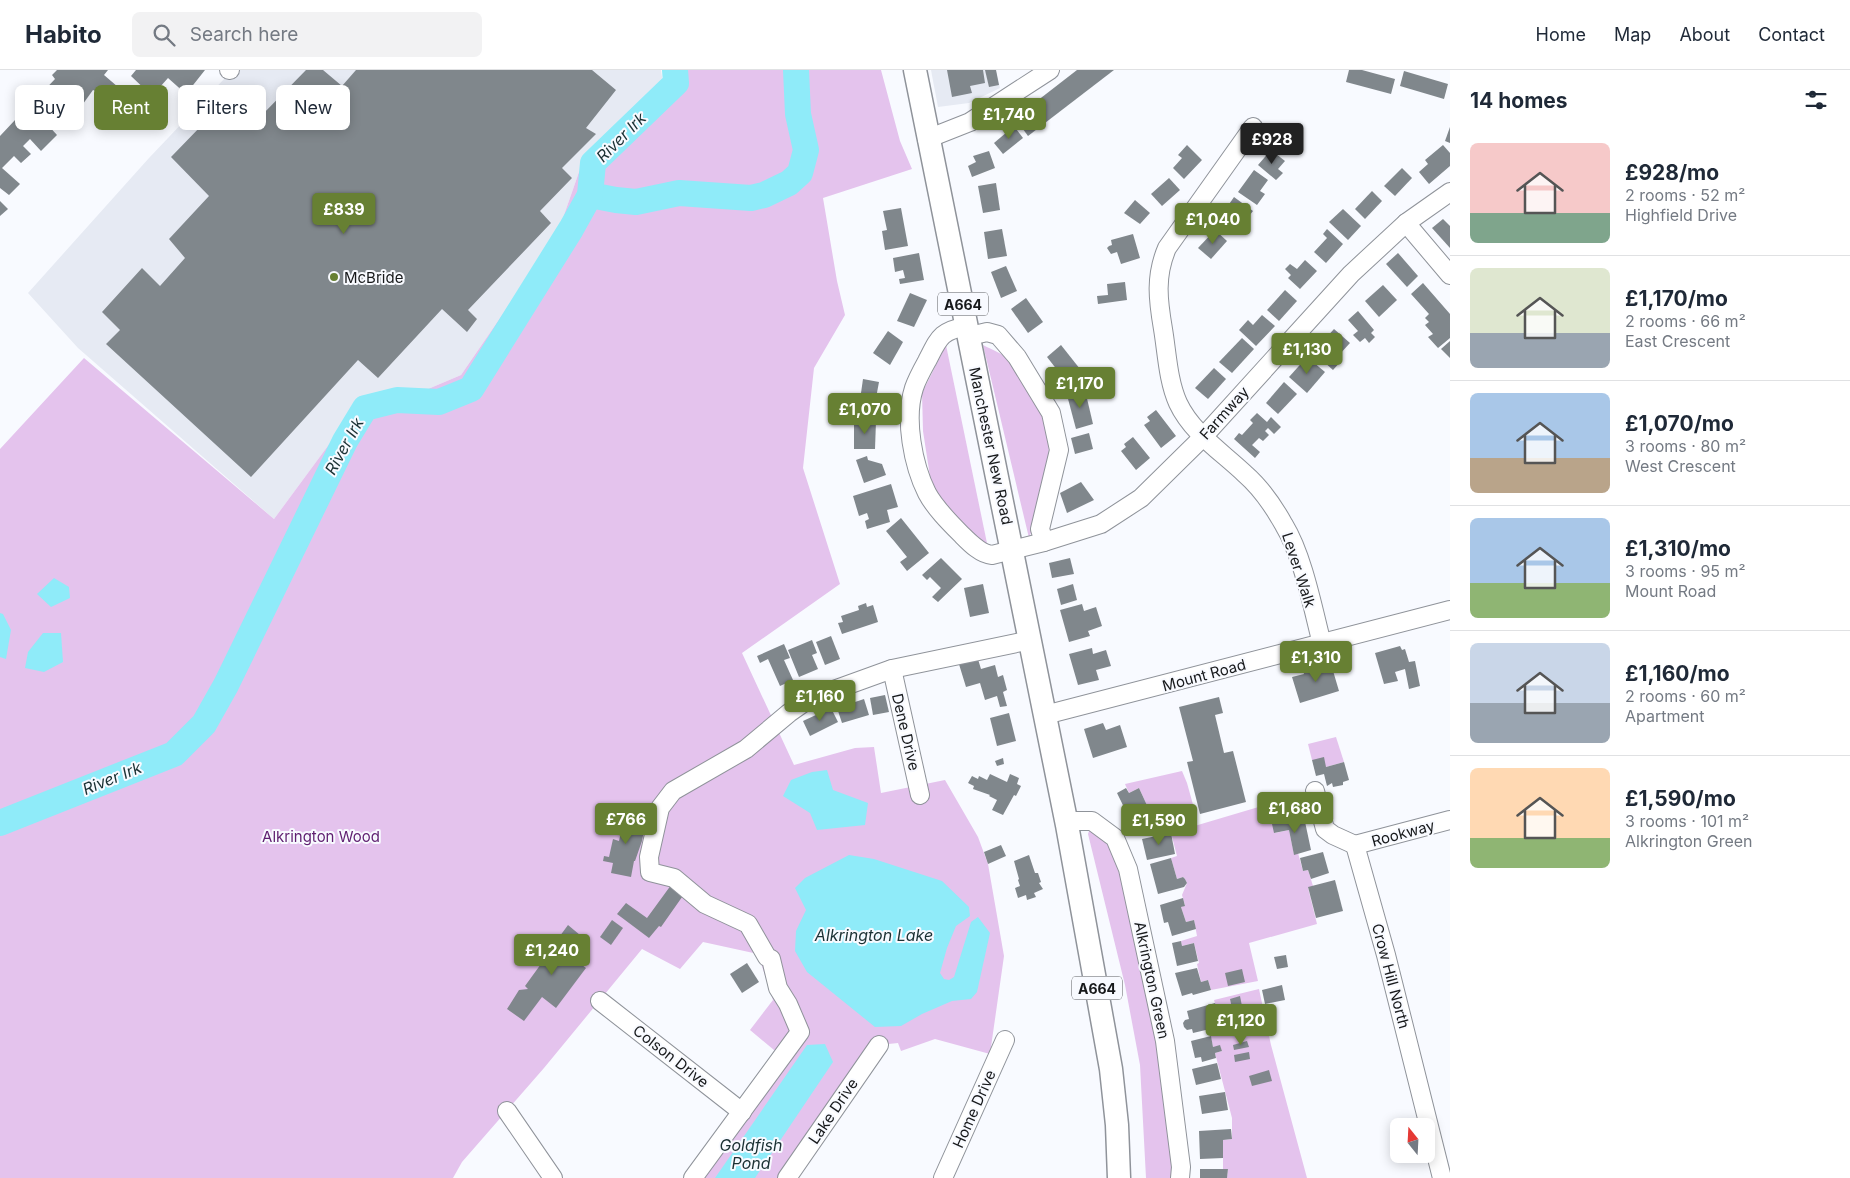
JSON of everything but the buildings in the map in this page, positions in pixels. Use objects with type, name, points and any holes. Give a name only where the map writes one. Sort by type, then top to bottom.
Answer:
[{"type":"main road","name":"Manchester New Road","points":[[915,70],[1067,821]]},
{"type":"main road","name":"A664","points":[[1067,821],[1112,1069],[1119,1178]]},
{"type":"street","points":[[928,139],[970,122],[1050,70]]},
{"type":"street","name":"Lever Walk","points":[[1252,127],[1167,248],[1159,275],[1157,295],[1174,393],[1179,405],[1203,437],[1247,476],[1268,501],[1285,527],[1300,564],[1322,644]]},
{"type":"street","name":"Farmway","points":[[1044,542],[1040,529],[1059,450],[1051,413],[1017,357],[998,335],[987,332],[952,329],[941,336],[914,388],[910,407],[911,438],[914,456],[927,493],[936,506],[968,540],[986,554],[1013,550],[1044,542],[1101,524],[1141,498],[1203,437],[1345,281],[1406,223],[1450,192]]},
{"type":"street","points":[[1406,223],[1450,275]]},
{"type":"street","name":"Mount Road","points":[[1045,715],[1450,610]]},
{"type":"street","points":[[693,1178],[800,1032],[788,1004],[778,988],[771,959],[766,957],[748,924],[705,904],[674,878],[650,872],[649,857],[660,808],[673,792],[746,749],[809,699],[892,669],[1031,640]]},
{"type":"street","name":"Dene Drive","points":[[892,669],[920,795]]},
{"type":"street","points":[[1315,792],[1325,829],[1332,835],[1355,845]]},
{"type":"street","name":"Rookway","points":[[1355,845],[1450,820]]},
{"type":"street","name":"Alkrington Green","points":[[1067,821],[1092,821],[1115,838],[1128,869],[1167,1008],[1165,1042],[1181,1166],[1180,1178]]},
{"type":"street","name":"Crow Hill North","points":[[1355,845],[1386,955],[1442,1178]]},
{"type":"street","name":"Colson Drive","points":[[600,1001],[742,1112]]},
{"type":"street","name":"Home Drive","points":[[943,1178],[1005,1040]]},
{"type":"street","name":"Lake Drive","points":[[787,1178],[879,1045]]},
{"type":"street","points":[[506,1111],[553,1178]]},
{"type":"shaded area","name":"McBride","points":[[230,70],[661,70],[663,83],[589,158],[579,172],[557,235],[461,375],[428,389],[372,396],[347,415],[330,443],[274,519],[78,348],[28,293],[178,127],[178,130],[266,130],[266,85],[218,85]]},
{"type":"shaded area","points":[[931,70],[996,70],[1000,88],[969,103],[938,107]]},
{"type":"green space","name":"Alkrington Wood","points":[[675,70],[881,70],[900,141],[912,169],[823,198],[837,281],[845,315],[814,368],[803,468],[840,584],[742,653],[794,765],[855,748],[874,747],[881,793],[945,780],[978,837],[988,864],[1004,956],[990,1054],[935,1039],[901,1051],[898,1043],[879,1045],[787,1178],[696,1178],[780,1055],[750,1030],[773,1000],[758,954],[703,942],[680,969],[642,949],[544,1068],[462,1162],[453,1178],[0,1178],[0,449],[84,358],[274,519],[330,443],[347,415],[372,396],[428,389],[461,375],[557,235],[579,172],[589,158]]},
{"type":"green space","points":[[946,345],[988,548],[958,525],[931,483],[923,431],[922,393]]},
{"type":"green space","points":[[983,345],[1006,357],[1018,367],[1040,407],[1046,426],[1049,462],[1042,499],[1029,538]]},
{"type":"green space","points":[[1336,737],[1344,762],[1326,767],[1312,760],[1308,744]]},
{"type":"green space","points":[[1182,771],[1197,819],[1159,828],[1156,820],[1162,817],[1159,811],[1151,814],[1139,788],[1129,793],[1125,784]]},
{"type":"green space","points":[[1275,802],[1277,809],[1263,812],[1265,822],[1272,821],[1275,833],[1289,830],[1294,854],[1298,853],[1303,871],[1308,870],[1313,886],[1308,888],[1317,924],[1249,943],[1258,981],[1211,990],[1208,980],[1201,982],[1194,943],[1182,946],[1181,941],[1197,936],[1194,920],[1186,922],[1181,907],[1185,905],[1182,895],[1187,883],[1183,877],[1177,879],[1171,858],[1177,856],[1171,833]]},
{"type":"green space","points":[[1092,821],[1115,838],[1159,1009],[1179,1178],[1146,1178],[1140,1065],[1125,985],[1088,834]]},
{"type":"green space","points":[[1259,989],[1271,1045],[1307,1178],[1227,1178],[1228,1169],[1223,1169],[1223,1140],[1232,1139],[1232,1118],[1215,1053],[1222,1051],[1220,1046],[1213,1047],[1206,1013],[1217,1010],[1214,1000]]},
{"type":"water","points":[[54,578],[69,587],[70,598],[51,607],[37,594]]},
{"type":"water","points":[[0,613],[3,614],[11,630],[6,659],[0,657]]},
{"type":"water","points":[[43,633],[61,633],[63,662],[44,672],[25,668],[28,652]]},
{"type":"water","points":[[827,770],[833,790],[868,803],[865,825],[817,830],[810,813],[783,796],[791,780],[812,772]]},
{"type":"water","name":"Alkrington Lake","points":[[849,855],[874,859],[942,881],[969,907],[970,916],[956,926],[947,948],[940,973],[944,979],[949,980],[954,977],[971,922],[978,917],[990,933],[977,992],[971,999],[952,1001],[922,1014],[901,1026],[875,1027],[807,972],[795,951],[796,931],[806,910],[795,888],[805,878]]},
{"type":"water","name":"Goldfish Pond","points":[[825,1044],[833,1062],[755,1178],[715,1178],[807,1045]]},
{"type":"waterway","name":"River Irk","points":[[0,823],[174,754],[204,724],[226,685],[345,441],[365,408],[397,400],[439,402],[471,389],[571,229],[590,195],[593,163],[676,83],[675,70]]},
{"type":"waterway","points":[[590,195],[636,202],[679,193],[751,198],[764,195],[789,183],[800,173],[806,150],[798,114],[796,70]]},
{"type":"place","name":"McBride","points":[[334,277]]}]
